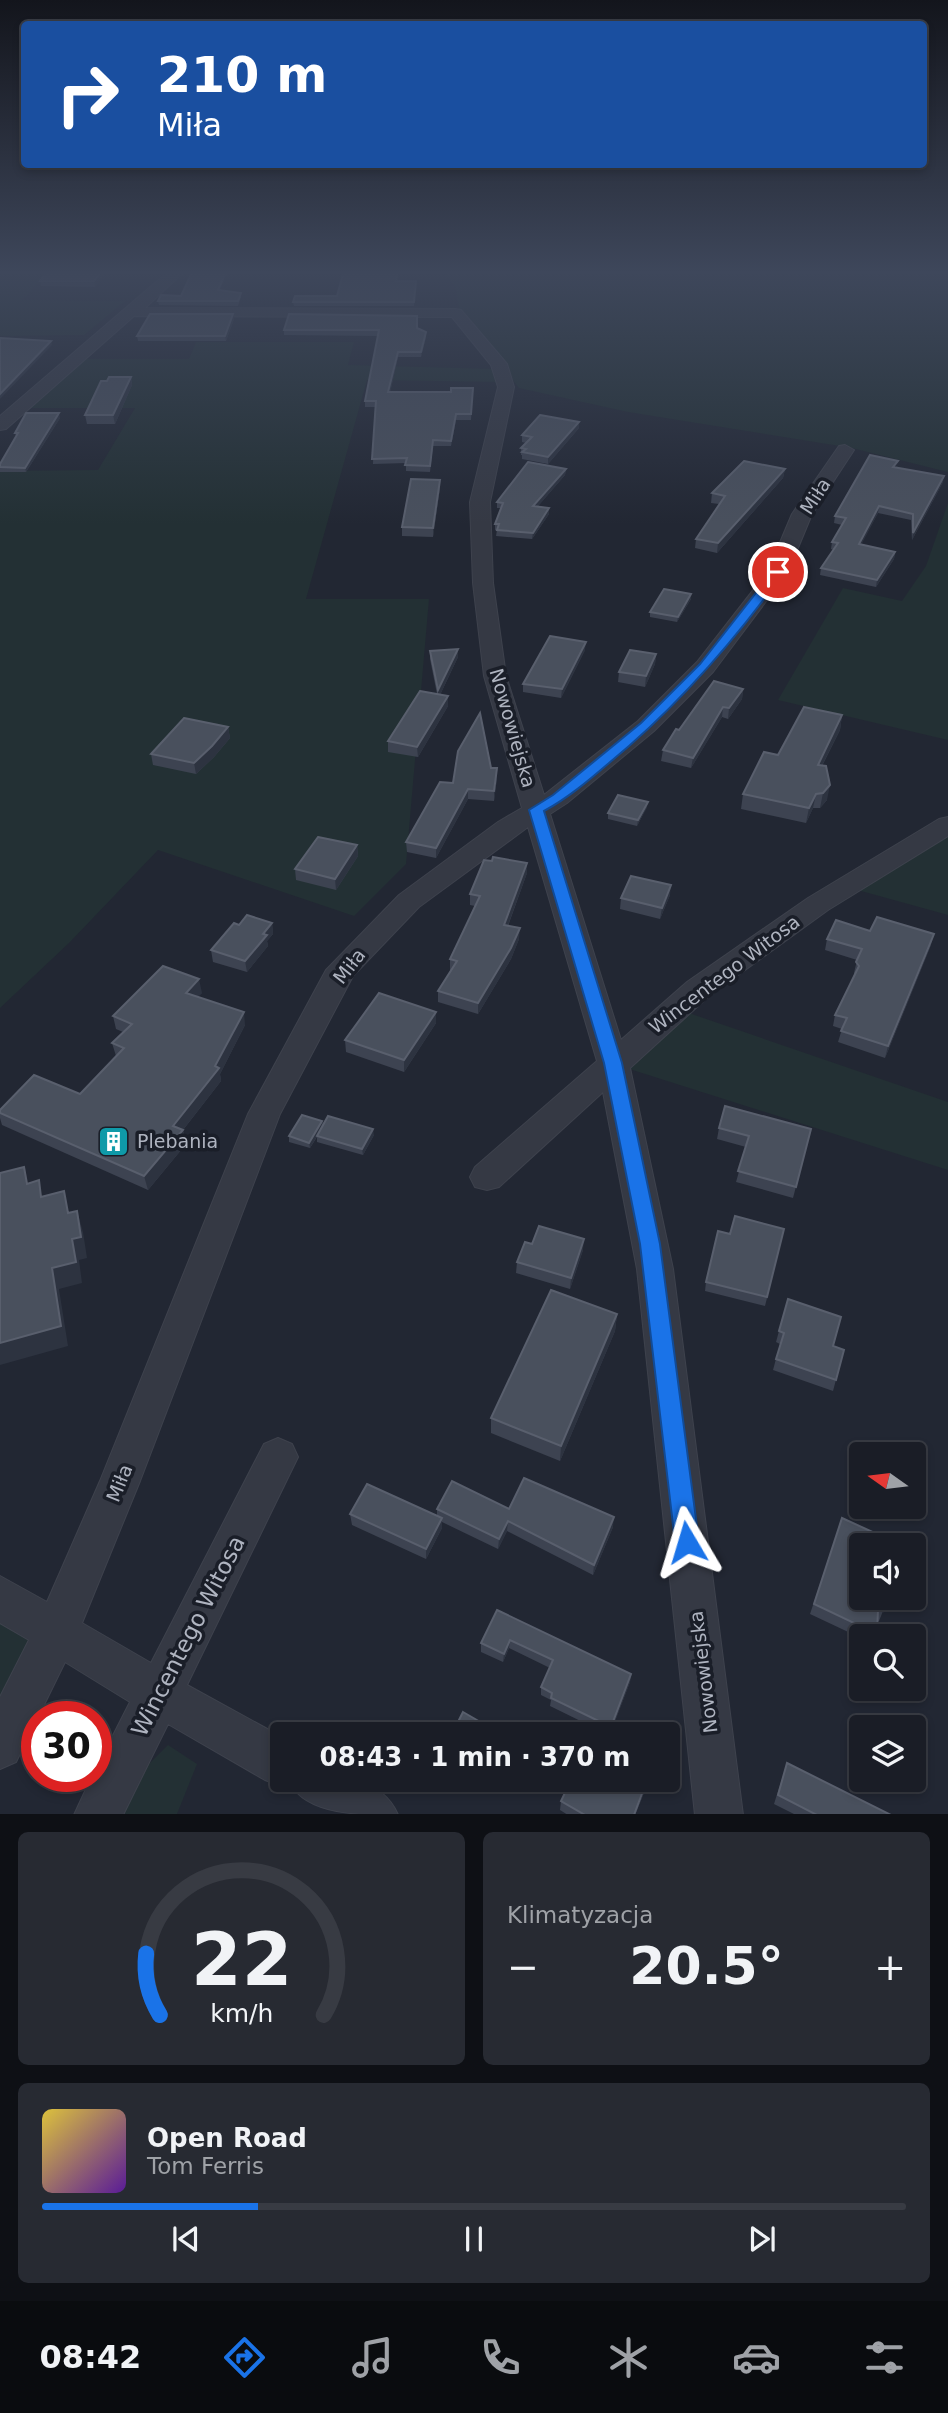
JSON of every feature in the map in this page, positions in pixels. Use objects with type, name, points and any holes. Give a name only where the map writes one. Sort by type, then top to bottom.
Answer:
[{"type":"street","points":[[0,425],[83,355]]},
{"type":"street","name":"Nowowiejska","points":[[491,355],[499,364],[506,387],[480,502],[483,583],[495,677],[613,1063],[655,1269],[719,1814]]},
{"type":"street","name":"Miła","points":[[0,1746],[57,1630],[125,1469],[264,1114],[341,970],[409,901],[456,863],[558,798],[646,726],[705,667],[778,572],[802,514],[845,450]]},
{"type":"street","name":"Wincentego Witosa","points":[[487,1177],[698,989],[807,911],[948,825]]},
{"type":"street","name":"Wincentego Witosa","points":[[99,1814],[278,1457]]},
{"type":"street","points":[[0,1598],[159,1694],[270,1756]]},
{"type":"street","points":[[333,1792],[372,1814]]},
{"type":"shaded area","points":[[191,355],[351,355],[348,365],[497,369],[500,382],[367,380],[306,599],[429,599],[406,864],[354,916],[158,850],[70,942],[0,1008],[0,471],[98,470],[135,408],[15,408],[75,359],[189,359]]},
{"type":"shaded area","points":[[493,355],[948,355],[948,472],[852,448],[628,412],[519,388]]},
{"type":"shaded area","points":[[948,503],[948,740],[778,700],[843,588],[902,601],[926,566]]},
{"type":"shaded area","points":[[948,822],[948,915],[843,886]]},
{"type":"shaded area","points":[[683,1011],[948,1102],[948,1170],[620,1066]]},
{"type":"shaded area","points":[[0,1586],[45,1614],[0,1705]]},
{"type":"shaded area","points":[[168,1745],[197,1764],[177,1814],[118,1814],[137,1776]]},
{"type":"building","points":[[0,355],[38,355],[0,394]]},
{"type":"building","points":[[374,355],[397,355],[388,392],[451,392],[451,388],[473,388],[471,414],[456,414],[451,441],[433,440],[430,466],[405,465],[407,458],[372,459],[376,401],[365,401]]},
{"type":"building","points":[[109,377],[131,377],[113,415],[85,415],[101,381],[107,381]]},
{"type":"building","points":[[26,413],[59,413],[25,468],[0,467],[18,433],[15,433]]},
{"type":"building","points":[[540,415],[579,422],[548,457],[522,452],[526,449],[521,448],[532,437],[522,435]]},
{"type":"building","points":[[870,455],[898,461],[893,467],[944,476],[913,533],[913,514],[879,506],[859,544],[895,552],[877,580],[821,568],[838,543],[832,542],[846,518],[835,516]]},
{"type":"building","points":[[744,461],[785,469],[718,543],[696,539],[725,496],[712,493]]},
{"type":"building","points":[[528,462],[566,469],[533,506],[549,508],[533,533],[497,530],[499,524],[495,524],[503,503],[497,502]]},
{"type":"building","points":[[411,479],[440,480],[433,528],[402,527]]},
{"type":"building","points":[[664,589],[691,594],[678,617],[650,612]]},
{"type":"building","points":[[550,636],[586,642],[562,689],[523,684]]},
{"type":"building","points":[[458,649],[438,690],[430,651]]},
{"type":"building","points":[[630,650],[656,654],[646,676],[619,672]]},
{"type":"building","points":[[714,681],[743,689],[729,708],[723,707],[693,758],[663,750],[676,729],[679,730]]},
{"type":"building","points":[[420,691],[448,696],[417,747],[388,741]]},
{"type":"building","points":[[804,707],[842,715],[818,765],[826,766],[830,785],[823,793],[816,794],[809,808],[743,794],[764,752],[778,755]]},
{"type":"building","points":[[480,713],[491,768],[497,768],[494,791],[468,789],[436,848],[406,842],[440,782],[453,783],[458,751]]},
{"type":"building","points":[[184,718],[228,727],[194,763],[151,754]]},
{"type":"building","points":[[618,795],[648,802],[638,820],[608,813]]},
{"type":"building","points":[[318,837],[357,845],[335,879],[295,869]]},
{"type":"building","points":[[493,857],[527,863],[504,925],[520,928],[478,1003],[438,991],[457,961],[450,959],[480,896],[470,894],[484,860],[492,861]]},
{"type":"building","points":[[631,876],[671,885],[662,908],[621,898]]},
{"type":"building","points":[[247,915],[272,923],[263,934],[267,935],[245,961],[211,950],[234,923],[239,925]]},
{"type":"building","points":[[877,917],[934,934],[888,1046],[841,1031],[847,1018],[835,1015],[859,966],[856,962],[862,949],[827,939],[836,920],[870,931]]},
{"type":"building","points":[[163,966],[199,979],[186,993],[244,1012],[215,1066],[219,1068],[173,1126],[183,1130],[144,1176],[0,1113],[34,1075],[80,1094],[124,1048],[112,1043],[132,1024],[113,1016]]},
{"type":"building","points":[[379,993],[436,1012],[404,1060],[345,1040]]},
{"type":"building","points":[[725,1106],[811,1129],[796,1187],[738,1171],[749,1136],[719,1128]]},
{"type":"building","points":[[302,1115],[322,1121],[309,1143],[289,1136]]},
{"type":"building","points":[[328,1116],[373,1129],[362,1149],[317,1136]]},
{"type":"building","points":[[24,1167],[27,1184],[39,1180],[41,1197],[64,1191],[68,1213],[77,1211],[81,1237],[72,1239],[76,1262],[52,1268],[61,1326],[0,1343],[0,1173]]},
{"type":"building","points":[[735,1216],[784,1229],[767,1297],[706,1282],[718,1231],[730,1234]]},
{"type":"building","points":[[539,1226],[584,1239],[571,1278],[517,1262],[525,1242],[532,1244]]},
{"type":"building","points":[[551,1290],[617,1314],[561,1446],[491,1418]]},
{"type":"building","points":[[788,1299],[841,1317],[833,1346],[844,1350],[836,1380],[776,1359],[784,1333],[779,1331]]},
{"type":"building","points":[[524,1478],[614,1517],[594,1565],[508,1521],[499,1539],[437,1509],[452,1481],[509,1509]]},
{"type":"building","points":[[367,1484],[442,1518],[426,1549],[350,1514]]},
{"type":"building","points":[[842,1518],[875,1533],[849,1533],[849,1610],[878,1610],[877,1624],[856,1624],[814,1604]]},
{"type":"building","points":[[497,1610],[631,1674],[613,1722],[601,1722],[551,1698],[552,1693],[541,1687],[553,1660],[510,1640],[504,1654],[481,1643]]},
{"type":"building","points":[[463,1712],[480,1722],[458,1722]]},
{"type":"building","points":[[787,1763],[889,1814],[815,1814],[778,1795]]},
{"type":"building","points":[[565,1792],[643,1792],[634,1814],[583,1814],[561,1801]]},
{"type":"place","name":"Plebania","points":[[114,1141]]},
{"type":"route","points":[[687,1542],[655,1269],[613,1063],[536,810],[558,798],[646,726],[705,667],[778,572]]}]
